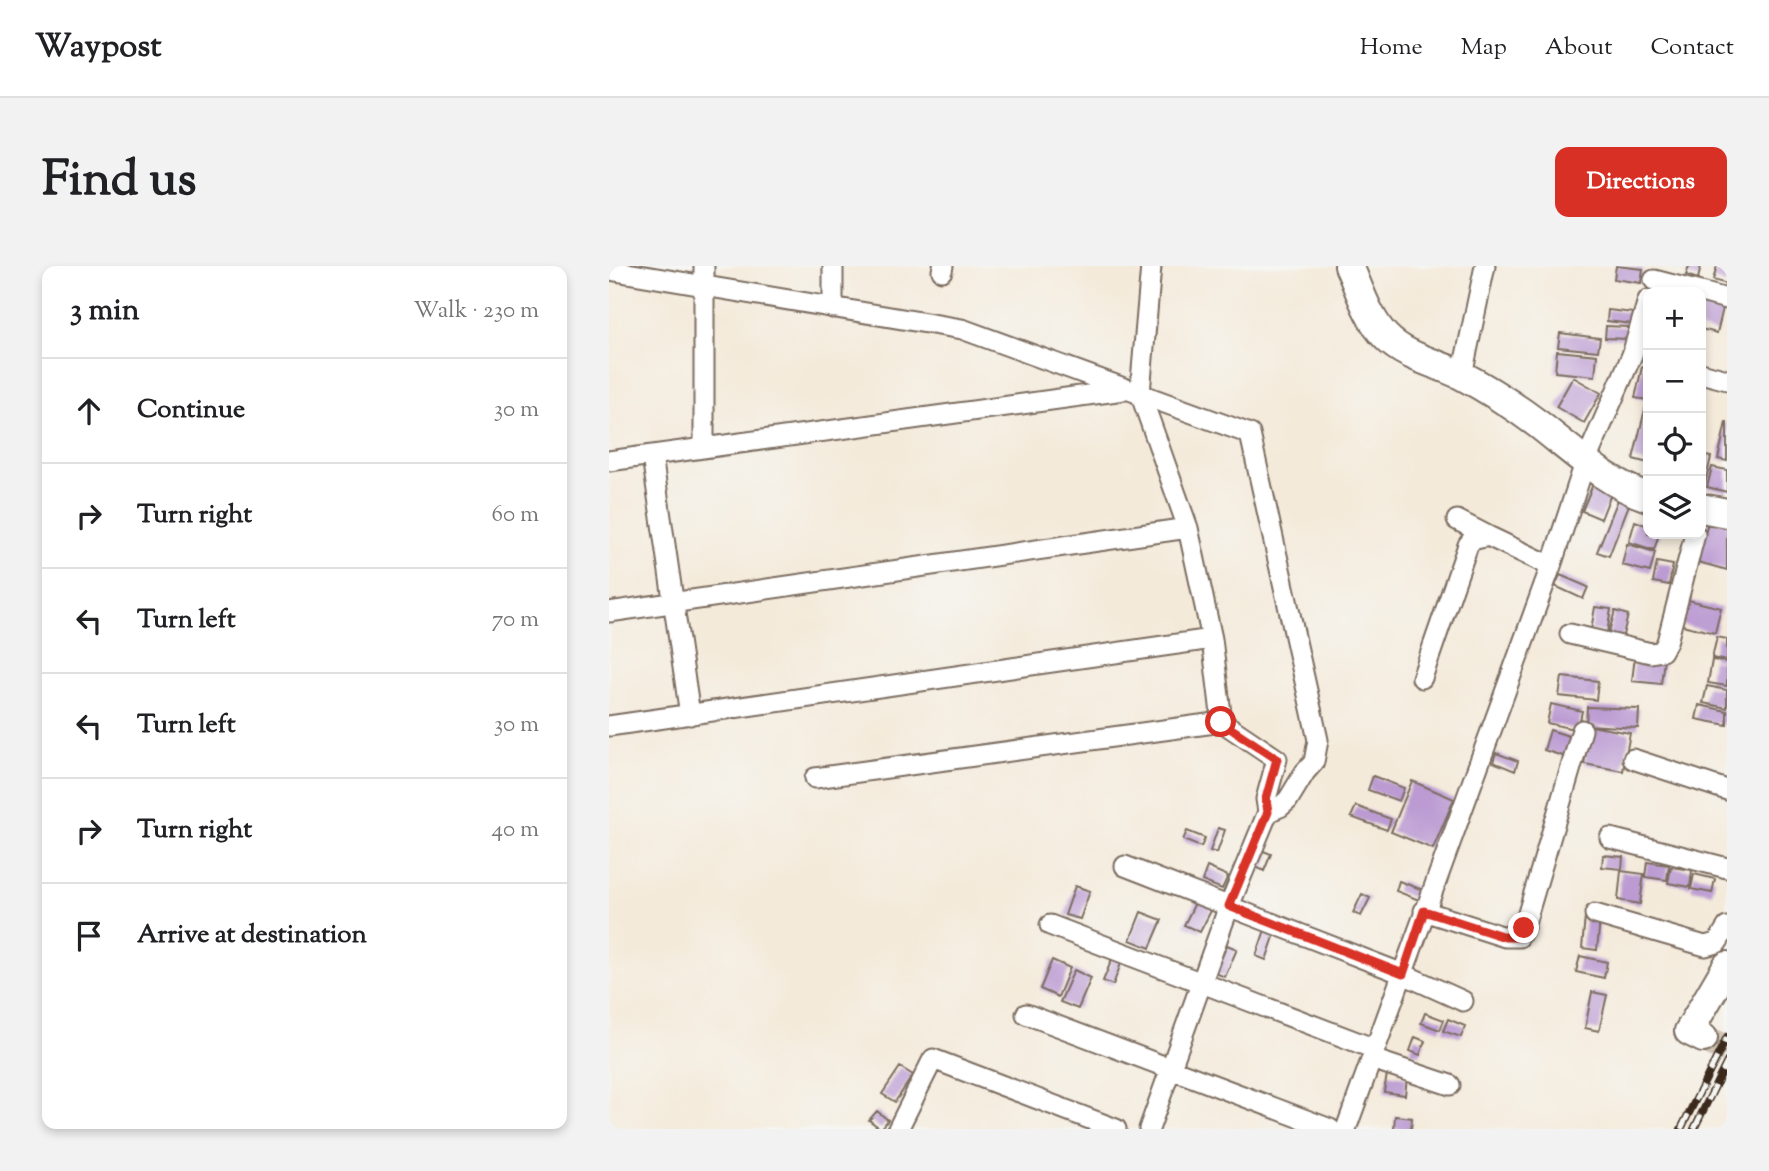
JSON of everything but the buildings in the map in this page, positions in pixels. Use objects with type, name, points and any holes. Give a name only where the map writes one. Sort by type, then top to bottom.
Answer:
[{"type":"street","points":[[704,266],[704,448]]},
{"type":"street","points":[[833,266],[833,308]]},
{"type":"street","points":[[1151,266],[1134,392],[1188,528],[1212,639],[1221,722]]},
{"type":"street","points":[[1349,266],[1372,316],[1388,339],[1406,351],[1462,375],[1524,414],[1585,463],[1626,488],[1643,495]]},
{"type":"street","points":[[1462,375],[1485,266]]},
{"type":"street","points":[[609,270],[962,330],[1250,434],[1318,740],[1314,762],[1288,800],[1268,812]]},
{"type":"street","points":[[1654,280],[1681,287]]},
{"type":"street","points":[[1706,294],[1727,299]]},
{"type":"street","points":[[1346,1129],[1551,566],[1585,463],[1640,357],[1643,336]]},
{"type":"street","points":[[1706,374],[1727,380]]},
{"type":"street","points":[[609,461],[1134,392]]},
{"type":"street","points":[[652,456],[690,715]]},
{"type":"street","points":[[1457,520],[1551,566]]},
{"type":"street","points":[[609,612],[1188,528]]},
{"type":"street","points":[[1422,678],[1468,545],[1472,540],[1488,536]]},
{"type":"street","points":[[1570,634],[1651,653],[1662,651],[1698,539]]},
{"type":"street","points":[[609,726],[1212,639]]},
{"type":"street","points":[[815,778],[1221,722],[1277,759],[1305,772]]},
{"type":"street","points":[[1424,911],[1505,937],[1519,937],[1524,928],[1582,730]]},
{"type":"street","points":[[1149,1129],[1229,906],[1268,812],[1266,799],[1277,759]]},
{"type":"street","points":[[1633,759],[1727,790]]},
{"type":"street","points":[[1610,838],[1727,868]]},
{"type":"street","points":[[1125,866],[1403,974],[1463,1001]]},
{"type":"street","points":[[1595,914],[1705,946],[1717,943],[1727,927]]},
{"type":"street","points":[[1050,925],[1201,983],[1450,1085]]},
{"type":"street","points":[[1703,1038],[1689,1031],[1727,966]]},
{"type":"street","points":[[1026,1014],[1330,1129]]},
{"type":"street","points":[[898,1129],[933,1059],[1116,1129]]},
{"type":"tunnel","points":[[1703,1038],[1727,1049]]},
{"type":"railway","points":[[1681,1129],[1727,1037]]},
{"type":"railway","points":[[1694,1129],[1727,1062]]},
{"type":"route","points":[[1221,722],[1277,759],[1266,799],[1268,812],[1229,906],[1403,974],[1424,911],[1505,937],[1519,937],[1524,928]]}]
